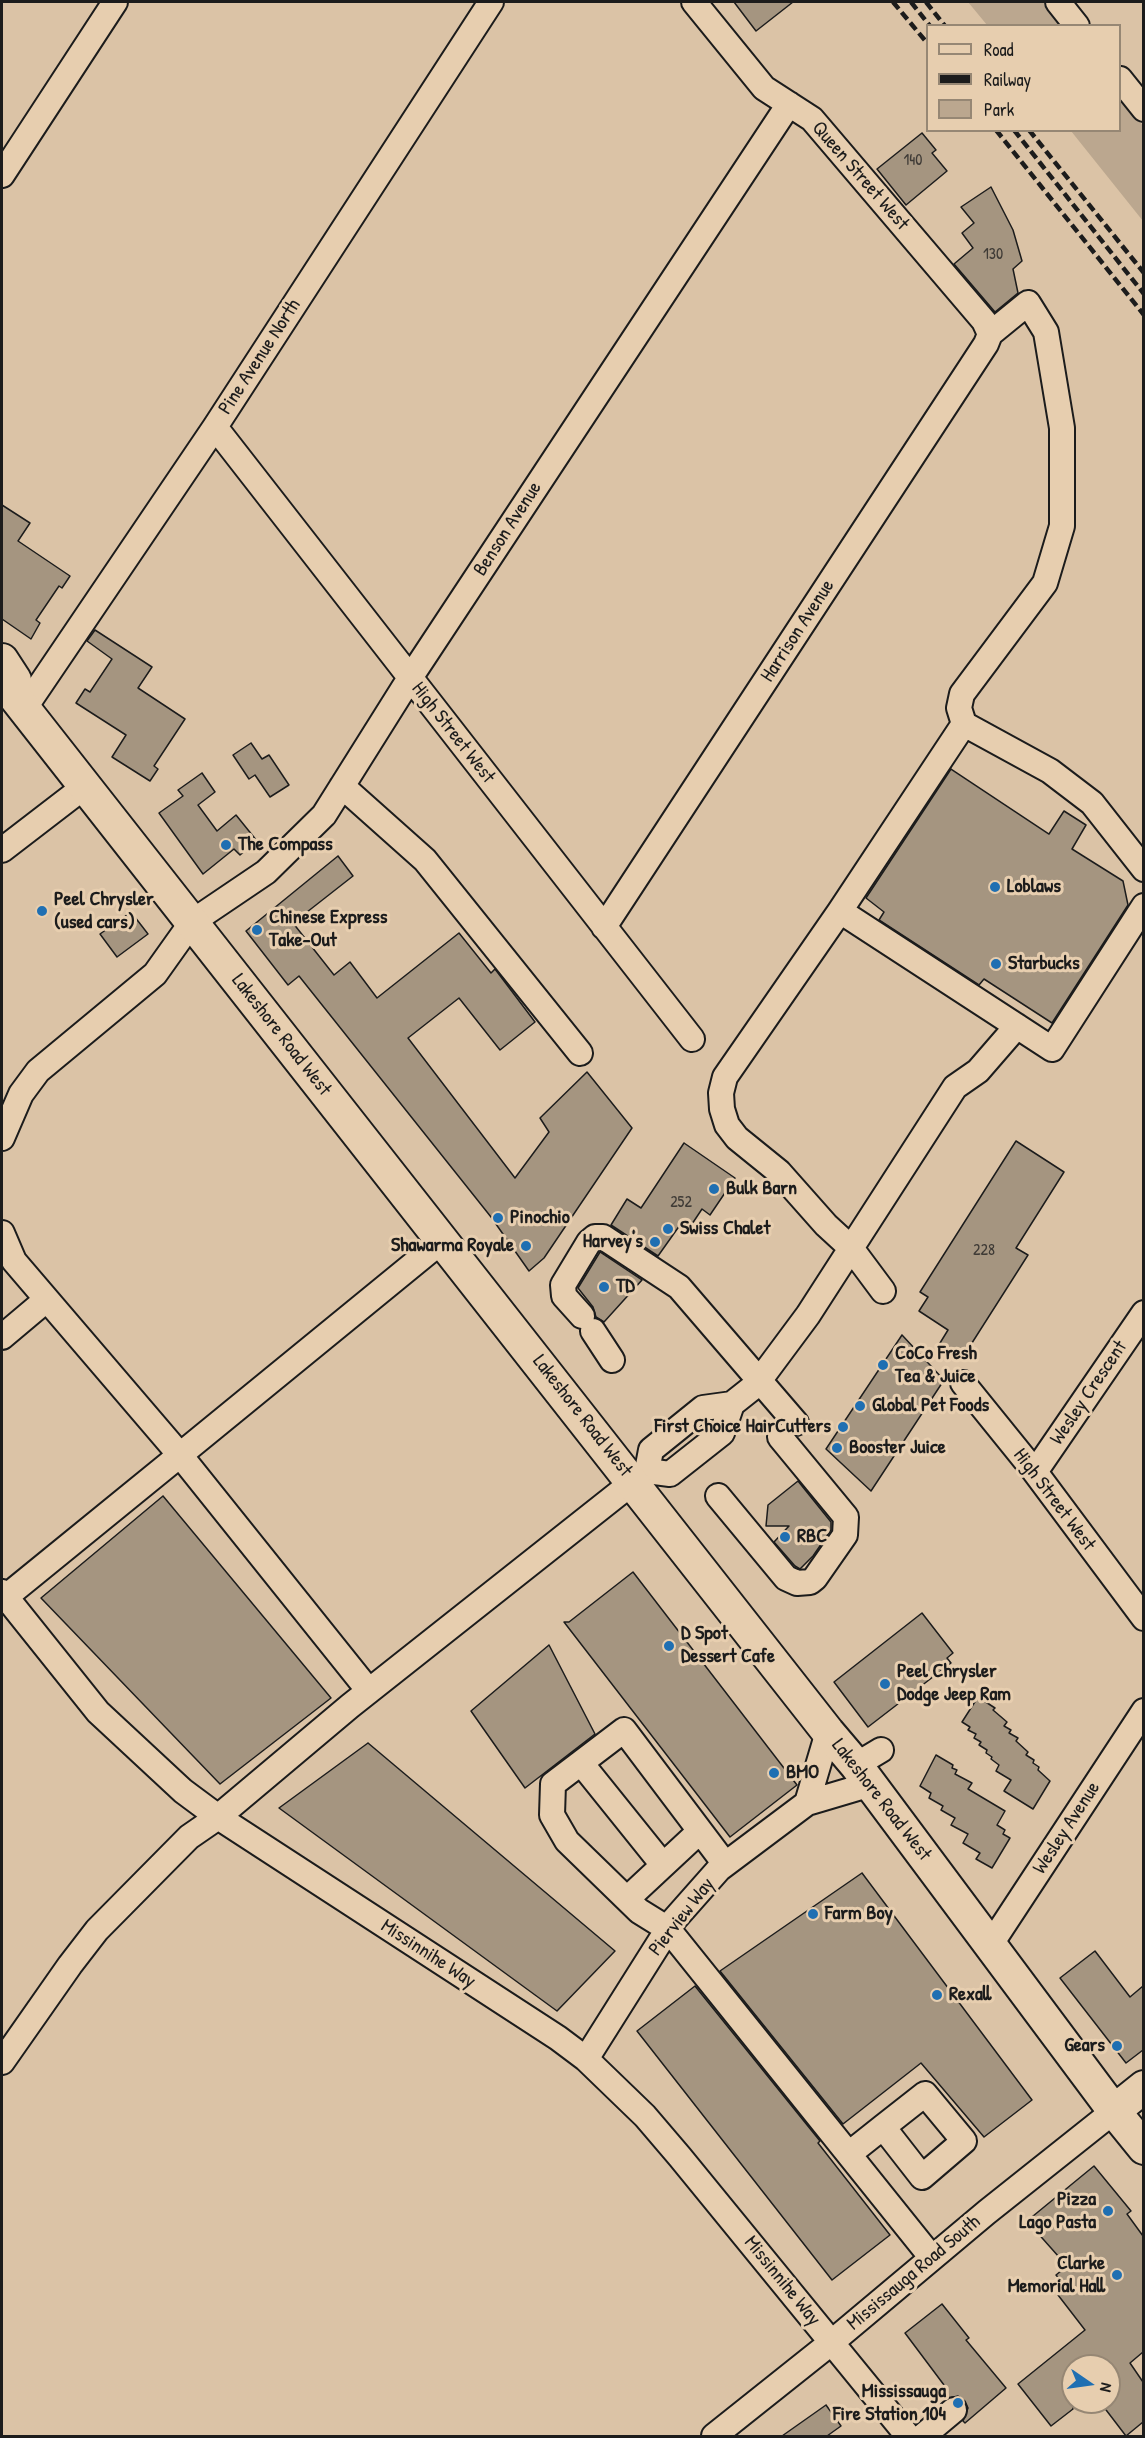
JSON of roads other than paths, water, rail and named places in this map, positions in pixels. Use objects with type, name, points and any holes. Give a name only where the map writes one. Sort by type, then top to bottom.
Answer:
[{"type":"main road","name":"Lakeshore Road West","points":[[2,660],[15,680],[12,697],[443,1240],[640,1477],[828,1732],[869,1767],[991,1944],[1113,2111],[1143,2148]]},
{"type":"main road","points":[[1113,2111],[1143,2087]]},
{"type":"street","points":[[2,175],[115,2]]},
{"type":"street","name":"Pine Avenue North","points":[[12,697],[215,427],[491,2]]},
{"type":"street","name":"Queen Street West","points":[[694,2],[764,88],[812,119],[984,321],[990,334]]},
{"type":"street","points":[[1058,2],[1075,24]]},
{"type":"street","points":[[1121,82],[1143,110]]},
{"type":"street","name":"Benson Avenue","points":[[192,922],[266,872],[324,815],[410,678],[789,104]]},
{"type":"street","points":[[990,334],[1028,303],[1046,332],[1062,428],[1062,526],[1045,583],[962,694],[958,708],[964,724],[1050,771],[1092,803],[1143,869]]},
{"type":"street","name":"Harrison Avenue","points":[[604,927],[980,354],[990,334]]},
{"type":"street","name":"High Street West","points":[[215,427],[692,1039]]},
{"type":"street","points":[[883,1290],[851,1248],[826,1225],[779,1172],[737,1138],[727,1125],[722,1109],[721,1093],[725,1077],[840,911],[964,724]]},
{"type":"street","points":[[342,786],[425,860],[580,1053]]},
{"type":"street","points":[[2,850],[84,787]]},
{"type":"street","points":[[840,911],[1052,1049],[1143,906]]},
{"type":"street","points":[[2,1137],[21,1094],[38,1071],[155,974],[192,922]]},
{"type":"street","points":[[2,2062],[30,2020],[97,1930],[189,1837],[218,1817],[369,1691],[640,1477],[670,1474],[722,1433],[732,1404],[759,1380],[808,1315],[955,1087],[978,1071],[1017,1026]]},
{"type":"street","points":[[2,1233],[14,1262],[180,1455],[369,1691]]},
{"type":"street","points":[[612,1360],[588,1324],[564,1296],[563,1285],[589,1242],[598,1235],[607,1238],[670,1280],[691,1299],[759,1380],[788,1430],[846,1517],[845,1535],[815,1578],[804,1584],[792,1582],[786,1578],[718,1496]]},
{"type":"street","points":[[3,1596],[443,1240]]},
{"type":"street","points":[[2,1337],[46,1300]]},
{"type":"street","name":"Wesley Crescent","points":[[1035,1472],[1143,1313]]},
{"type":"street","name":"High Street West","points":[[963,1383],[1035,1472],[1143,1618]]},
{"type":"street","name":"Missinnihe Way","points":[[3,1596],[98,1712],[183,1791],[218,1817],[558,2038],[586,2059],[659,2132],[908,2436]]},
{"type":"street","name":"Wesley Avenue","points":[[991,1944],[1143,1711]]},
{"type":"street","points":[[725,1864],[624,1730],[553,1784],[552,1815],[567,1841],[639,1911],[668,1929],[932,2258]]},
{"type":"street","points":[[807,1803],[828,1732]]},
{"type":"street","points":[[581,1763],[663,1865]]},
{"type":"street","name":"Pierview Way","points":[[586,2059],[668,1929],[725,1864],[807,1803],[869,1767]]},
{"type":"street","points":[[627,1899],[700,1832]]},
{"type":"street","name":"Mississauga Road South","points":[[714,2436],[1113,2111]]},
{"type":"street","points":[[849,2154],[883,2127]]},
{"type":"street","points":[[922,2436],[954,2410]]},
{"type":"railway","points":[[893,2],[926,42]]},
{"type":"railway","points":[[911,2],[928,24]]},
{"type":"railway","points":[[926,2],[943,24]]},
{"type":"railway","points":[[998,132],[1144,315]]},
{"type":"railway","points":[[1016,132],[1144,294]]},
{"type":"railway","points":[[1031,132],[1144,273]]},
{"type":"place","name":"The Compass","points":[[226,845]]},
{"type":"place","name":"Loblaws","points":[[995,887]]},
{"type":"place","name":"Peel Chrysler (used cars)","points":[[42,911]]},
{"type":"place","name":"Chinese Express Take-Out","points":[[257,930]]},
{"type":"place","name":"Starbucks","points":[[996,964]]},
{"type":"place","name":"Bulk Barn","points":[[714,1189]]},
{"type":"place","name":"Pinochio","points":[[498,1218]]},
{"type":"place","name":"Swiss Chalet","points":[[668,1229]]},
{"type":"place","name":"Harvey's","points":[[655,1242]]},
{"type":"place","name":"Shawarma Royale","points":[[526,1246]]},
{"type":"place","name":"TD","points":[[604,1287]]},
{"type":"place","name":"CoCo Fresh Tea & Juice","points":[[883,1365]]},
{"type":"place","name":"Global Pet Foods","points":[[860,1406]]},
{"type":"place","name":"First Choice HairCutters","points":[[843,1427]]},
{"type":"place","name":"Booster Juice","points":[[837,1448]]},
{"type":"place","name":"RBC","points":[[785,1537]]},
{"type":"place","name":"D Spot Dessert Cafe","points":[[669,1646]]},
{"type":"place","name":"Peel Chrysler Dodge Jeep Ram","points":[[885,1684]]},
{"type":"place","name":"BMO","points":[[774,1773]]},
{"type":"place","name":"Farm Boy","points":[[813,1914]]},
{"type":"place","name":"Rexall","points":[[937,1995]]},
{"type":"place","name":"Gears","points":[[1117,2046]]},
{"type":"place","name":"Pizza Lago Pasta","points":[[1108,2211]]},
{"type":"place","name":"Clarke Memorial Hall","points":[[1117,2275]]},
{"type":"place","name":"Mississauga Fire Station 104","points":[[958,2403]]}]
